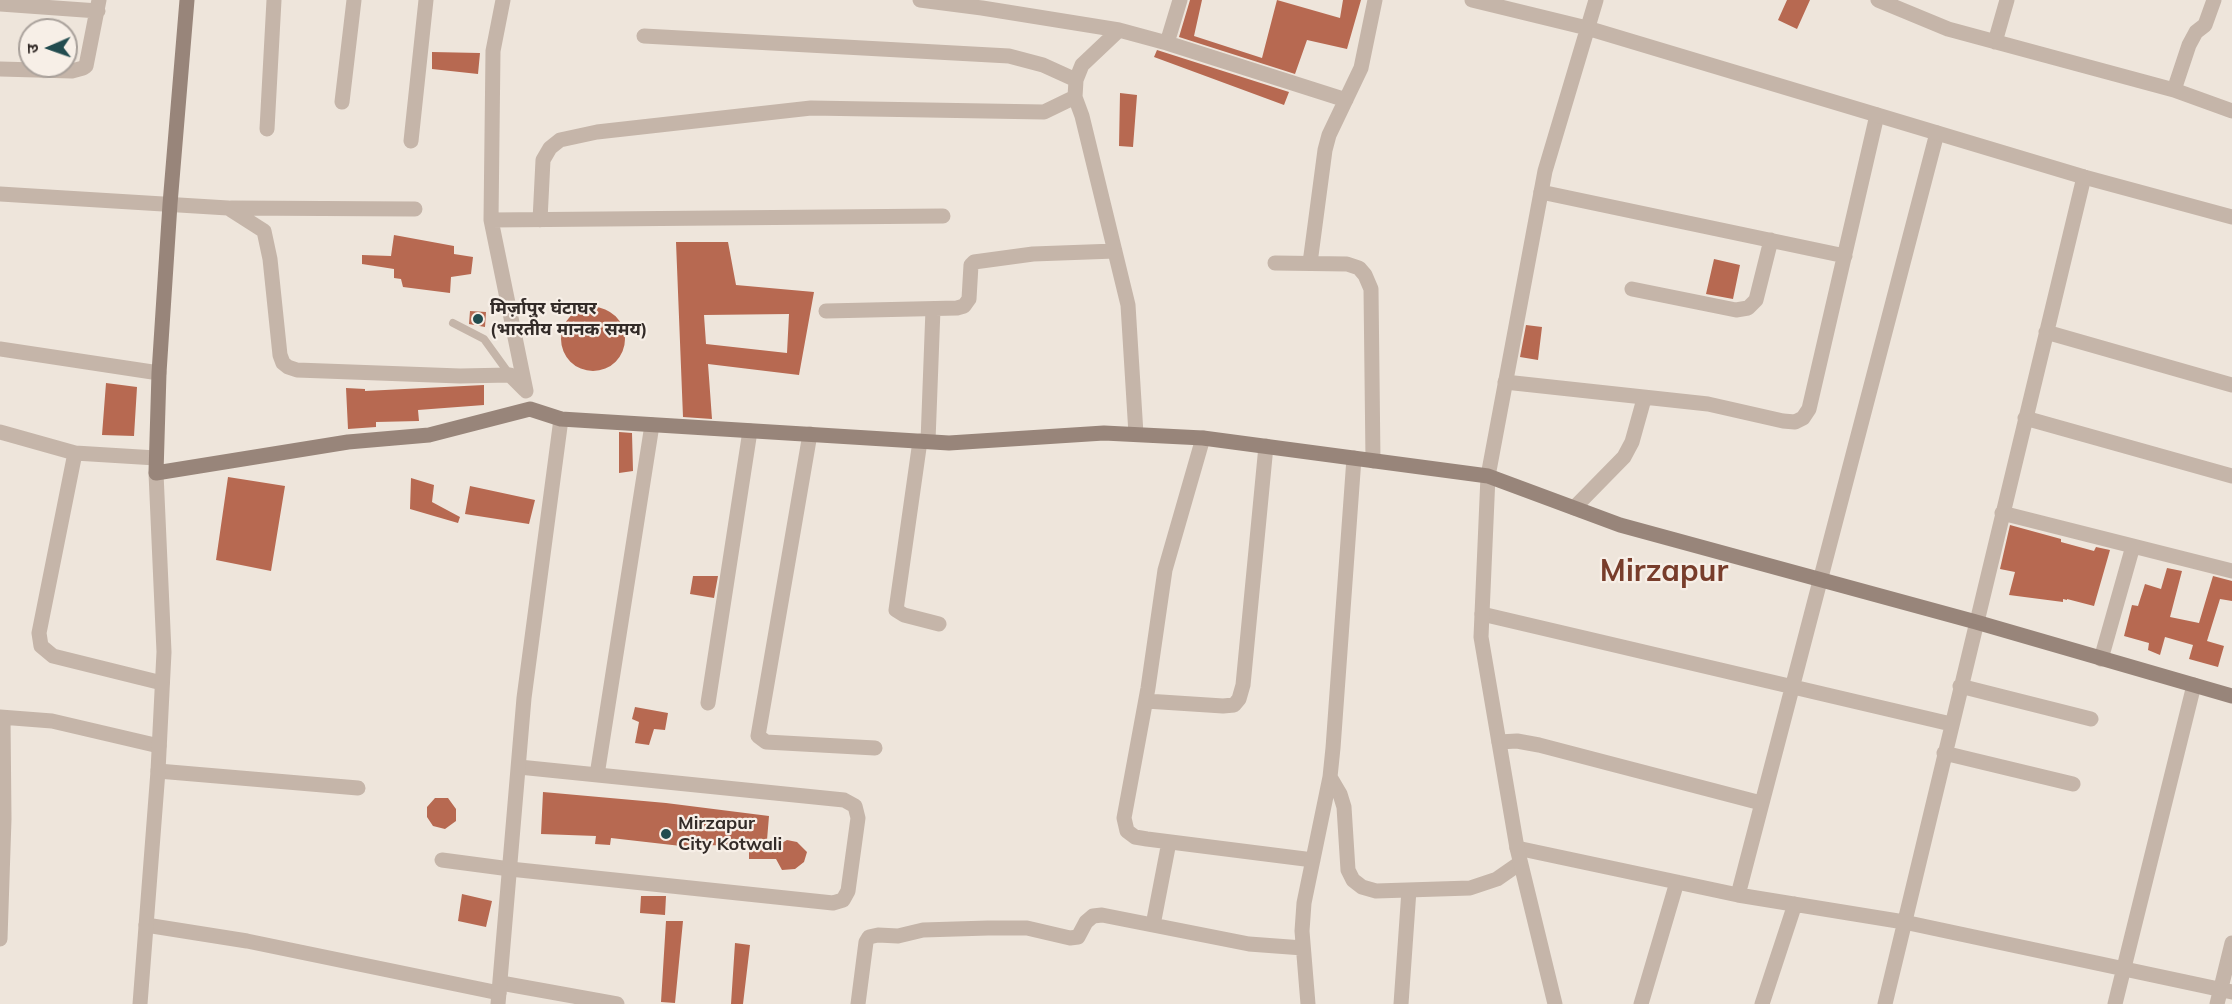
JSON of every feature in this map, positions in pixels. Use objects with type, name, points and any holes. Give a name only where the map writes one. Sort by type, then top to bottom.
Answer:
[{"type":"main road","points":[[187,0],[170,204],[159,373],[156,466],[348,442],[429,435],[530,409],[561,419],[949,443],[1104,433],[1203,438],[1488,476],[1620,525],[1976,622],[2232,696]]},
{"type":"street","points":[[267,129],[274,0]]},
{"type":"street","points":[[342,102],[354,0]]},
{"type":"street","points":[[411,141],[426,0]]},
{"type":"street","points":[[503,0],[493,51],[491,220],[530,409]]},
{"type":"street","points":[[920,0],[1119,30],[1346,100]]},
{"type":"street","points":[[1167,43],[1180,0]]},
{"type":"street","points":[[1310,263],[1325,150],[1329,135],[1361,68],[1375,0]]},
{"type":"street","points":[[1472,0],[1587,28],[2084,177],[2232,217]]},
{"type":"street","points":[[1555,1004],[1519,855],[1481,637],[1488,476],[1545,171],[1596,0]]},
{"type":"street","points":[[1878,0],[1948,29],[2174,90],[2232,111]]},
{"type":"street","points":[[1995,42],[2007,0]]},
{"type":"street","points":[[2174,90],[2188,45],[2196,32],[2205,25],[2214,0]]},
{"type":"street","points":[[0,4],[99,6],[86,66],[83,68],[72,71],[0,69]]},
{"type":"street","points":[[1119,30],[1082,65],[1076,80],[1075,98],[1082,116],[1128,305],[1136,435]]},
{"type":"street","points":[[644,36],[1009,56],[1043,65],[1076,80]]},
{"type":"street","points":[[540,220],[543,160],[550,148],[560,140],[597,132],[811,108],[1044,112],[1075,98]]},
{"type":"street","points":[[1505,382],[1644,399],[1708,404],[1783,421],[1795,422],[1803,418],[1809,409],[1877,115]]},
{"type":"street","points":[[1737,895],[1937,133]]},
{"type":"street","points":[[1885,1004],[2084,177]]},
{"type":"street","points":[[1541,192],[1845,256]]},
{"type":"street","points":[[0,194],[228,208],[415,209]]},
{"type":"street","points":[[228,208],[264,231],[270,259],[280,355],[283,363],[288,367],[297,370],[425,375],[510,375],[525,390]]},
{"type":"street","points":[[491,220],[943,216]]},
{"type":"street","points":[[1632,289],[1736,310],[1748,308],[1756,300],[1771,240]]},
{"type":"street","points":[[826,311],[957,308],[964,306],[969,299],[971,265],[978,260],[1033,254],[1115,251]]},
{"type":"street","points":[[1275,263],[1347,264],[1359,268],[1365,275],[1371,289],[1373,461]]},
{"type":"street","points":[[933,309],[924,441],[896,610],[904,615],[939,624]]},
{"type":"street","points":[[2046,333],[2232,385]]},
{"type":"street","points":[[0,349],[159,373]]},
{"type":"street","points":[[1574,508],[1624,457],[1632,442],[1644,399]]},
{"type":"street","points":[[2025,418],[2232,476]]},
{"type":"street","points":[[499,993],[524,698],[561,419]]},
{"type":"street","points":[[597,775],[652,425]]},
{"type":"street","points":[[708,703],[750,431]]},
{"type":"street","points":[[0,432],[75,453],[156,466],[164,652],[158,771],[140,1004]]},
{"type":"street","points":[[810,434],[758,736],[766,742],[875,748]]},
{"type":"street","points":[[1203,438],[1165,570],[1146,701],[1124,818],[1127,831],[1135,837],[1313,860]]},
{"type":"street","points":[[1146,701],[1223,706],[1234,705],[1239,699],[1243,685],[1266,446]]},
{"type":"street","points":[[75,453],[39,633],[41,646],[53,656],[162,683]]},
{"type":"street","points":[[1308,1004],[1302,948],[1304,903],[1330,777],[1354,458]]},
{"type":"street","points":[[2002,513],[2232,571]]},
{"type":"street","points":[[2101,658],[2133,546]]},
{"type":"street","points":[[1482,614],[1951,724]]},
{"type":"street","points":[[2115,1004],[2194,685]]},
{"type":"street","points":[[1960,686],[2091,719]]},
{"type":"street","points":[[0,939],[4,819],[2,718],[52,721],[159,746]]},
{"type":"street","points":[[1499,742],[1517,741],[1539,745],[1761,803]]},
{"type":"street","points":[[1944,753],[2073,784]]},
{"type":"street","points":[[441,860],[833,903],[843,900],[848,891],[858,818],[855,806],[844,800],[519,767]]},
{"type":"street","points":[[158,771],[358,788]]},
{"type":"street","points":[[1330,777],[1340,794],[1344,807],[1348,870],[1353,880],[1362,887],[1377,891],[1470,888],[1497,879],[1519,855]]},
{"type":"street","points":[[1153,925],[1169,842]]},
{"type":"street","points":[[1519,855],[1677,882],[1737,895],[1904,922],[2124,969],[2223,995],[2232,943]]},
{"type":"street","points":[[1641,1004],[1677,882]]},
{"type":"street","points":[[1401,1004],[1409,890]]},
{"type":"street","points":[[1762,1004],[1795,904]]},
{"type":"street","points":[[858,1004],[866,942],[869,938],[878,935],[898,936],[923,930],[1027,928],[1070,938],[1078,937],[1086,922],[1093,916],[1102,915],[1249,944],[1302,948]]},
{"type":"street","points":[[146,925],[247,941],[499,993],[617,1004]]},
{"type":"lane","points":[[453,324],[484,339],[510,375]]},
{"type":"building","points":[[1190,0],[1202,0],[1194,36],[1262,58],[1277,0],[1340,18],[1343,0],[1361,0],[1347,49],[1307,40],[1295,74],[1179,37]]},
{"type":"building","points":[[1787,0],[1810,0],[1797,29],[1778,20]]},
{"type":"building","points":[[1157,50],[1289,92],[1284,105],[1154,57]]},
{"type":"building","points":[[432,52],[480,53],[478,74],[432,69]]},
{"type":"building","points":[[1120,93],[1137,95],[1133,147],[1119,146]]},
{"type":"building","points":[[394,235],[454,246],[454,254],[473,257],[471,274],[451,277],[450,293],[403,287],[401,279],[394,278],[394,269],[362,264],[362,255],[391,256]]},
{"type":"building","points":[[676,242],[728,242],[736,285],[814,292],[799,375],[708,364],[712,419],[683,417]],"holes":[[[789,314],[787,353],[706,344],[704,315]]]},
{"type":"building","points":[[1714,259],[1740,265],[1733,299],[1706,294]]},
{"type":"building","points":[[587,307],[599,307],[616,316],[623,327],[625,339],[623,351],[616,362],[599,371],[587,371],[575,366],[566,357],[561,345],[561,333],[566,321],[575,312]]},
{"type":"building","points":[[470,311],[486,312],[485,327],[469,324]]},
{"type":"building","points":[[1526,325],[1542,327],[1538,360],[1520,357]]},
{"type":"building","points":[[106,383],[137,387],[134,436],[102,435]]},
{"type":"building","points":[[484,385],[484,405],[418,410],[419,421],[376,422],[376,427],[348,429],[346,388],[365,389],[365,391]]},
{"type":"building","points":[[619,432],[632,433],[633,471],[619,473]]},
{"type":"building","points":[[228,477],[285,486],[271,571],[216,560]]},
{"type":"building","points":[[411,478],[434,485],[432,502],[460,517],[458,523],[410,509]]},
{"type":"building","points":[[470,486],[535,500],[529,524],[465,514]]},
{"type":"building","points":[[2010,525],[2094,551],[2096,547],[2110,550],[2094,606],[2067,599],[2063,599],[2063,602],[2009,595],[2015,572],[2000,569]]},
{"type":"building","points":[[2167,568],[2182,571],[2170,617],[2199,623],[2213,576],[2232,581],[2232,601],[2220,599],[2207,641],[2224,646],[2218,667],[2189,659],[2193,645],[2165,637],[2160,655],[2148,650],[2149,643],[2124,636],[2132,605],[2138,606],[2145,584],[2161,589]]},
{"type":"building","points":[[693,576],[718,576],[714,598],[690,594]]},
{"type":"building","points":[[635,707],[668,713],[665,730],[654,729],[649,745],[635,743],[639,722],[632,719]]},
{"type":"building","points":[[543,792],[666,803],[769,816],[766,852],[787,840],[797,842],[807,852],[804,862],[795,869],[782,870],[776,859],[749,859],[749,846],[703,845],[702,850],[681,851],[681,846],[611,838],[610,845],[595,844],[596,836],[541,834]]},
{"type":"building","points":[[435,798],[448,798],[456,809],[456,821],[445,829],[433,826],[427,817],[427,807]]},
{"type":"building","points":[[462,894],[492,901],[486,927],[458,921]]},
{"type":"building","points":[[641,896],[666,896],[665,915],[640,913]]},
{"type":"building","points":[[666,921],[683,921],[675,1003],[661,1002]]},
{"type":"building","points":[[735,943],[750,945],[743,1004],[731,1004]]},
{"type":"place","name":"मिर्ज़ापुर घंटाघर (भारतीय मानक समय)","points":[[478,319]]},
{"type":"place","name":"Mirzapur City Kotwali","points":[[666,834]]},
{"type":"district","name":"Mirzapur","points":[[1664,572]]}]
